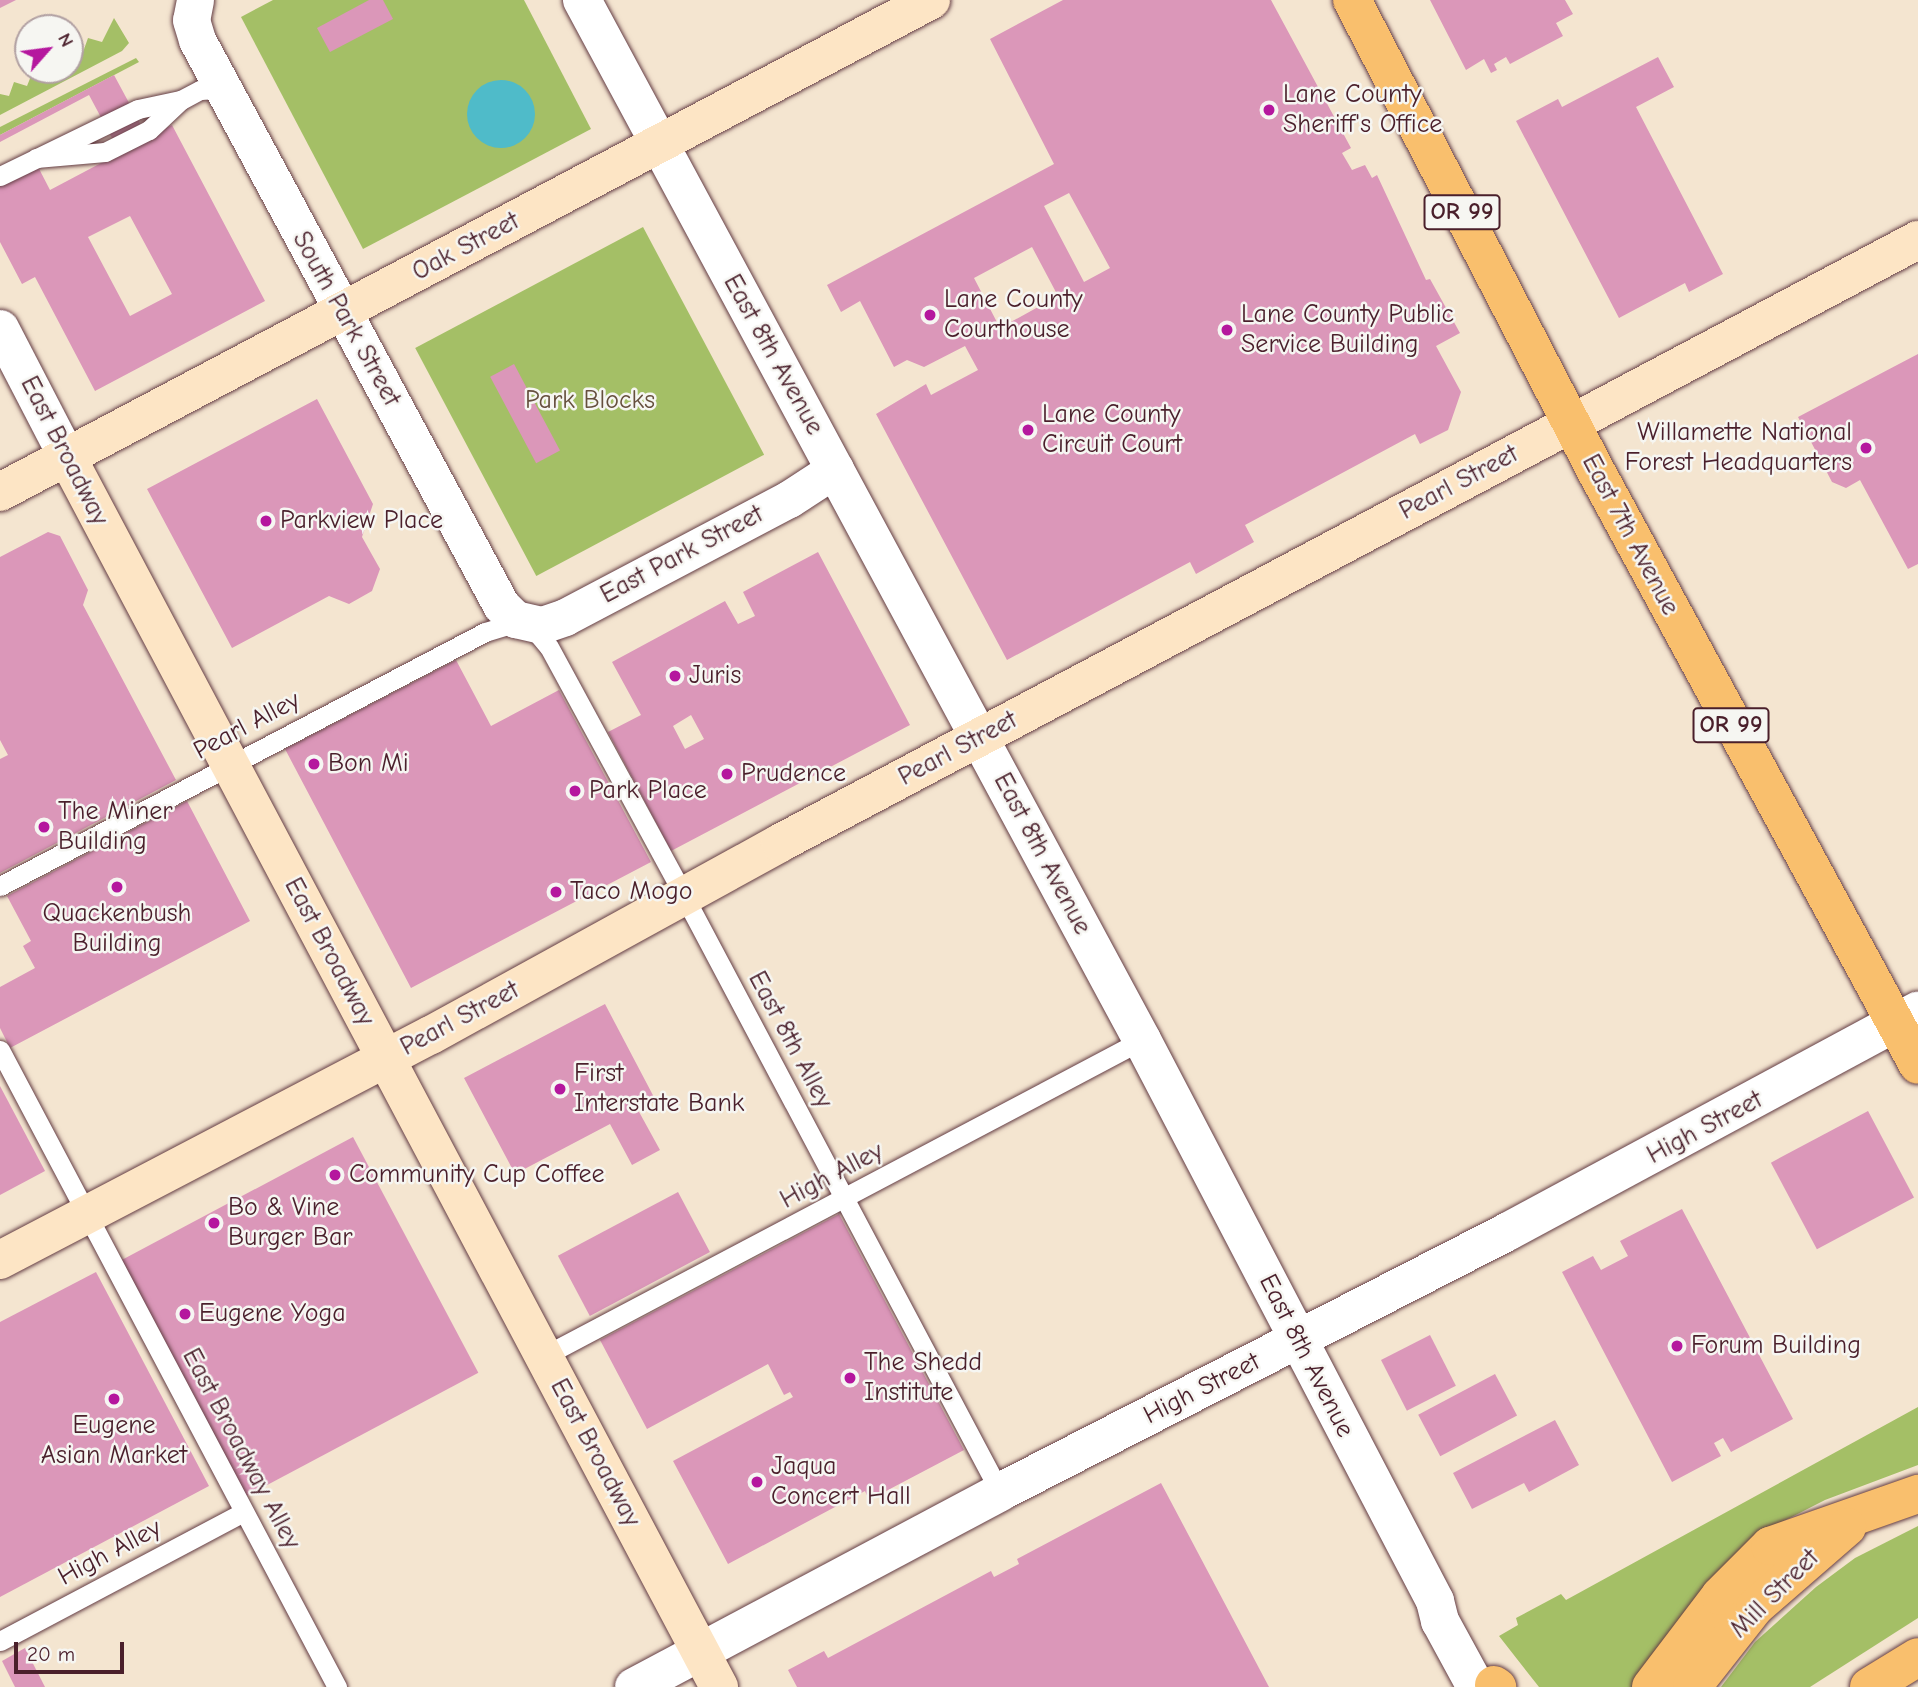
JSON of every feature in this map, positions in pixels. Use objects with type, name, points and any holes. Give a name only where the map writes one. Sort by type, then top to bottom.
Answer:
[{"type":"main road","name":"Oak Street","points":[[0,492],[931,0]]},
{"type":"main road","name":"East 7th Avenue","points":[[1352,0],[1755,769],[1907,1017],[1918,1065]]},
{"type":"main road","name":"Pearl Street","points":[[0,1260],[386,1059],[684,896],[1918,240]]},
{"type":"main road","name":"East Broadway","points":[[67,457],[719,1687]]},
{"type":"main road","points":[[1651,1687],[1720,1596],[1755,1558],[1790,1536],[1918,1494]]},
{"type":"main road","name":"Mill Street","points":[[1692,1687],[1755,1607],[1868,1510]]},
{"type":"main road","points":[[1869,1687],[1918,1657]]},
{"type":"street","name":"East 8th Avenue","points":[[582,0],[1142,1040],[1435,1601],[1464,1629],[1490,1687]]},
{"type":"street","name":"South Park Street","points":[[194,2],[193,29],[225,95],[501,605],[523,624]]},
{"type":"street","name":"East Broadway","points":[[0,328],[67,457]]},
{"type":"street","name":"East Park Street","points":[[523,624],[542,625],[565,617],[789,499],[835,469]]},
{"type":"street","name":"High Street","points":[[634,1687],[1000,1492],[1297,1341],[1839,1057],[1907,1017]]},
{"type":"lane","points":[[0,176],[138,110],[181,100],[209,88],[225,95]]},
{"type":"lane","name":"Pearl Alley","points":[[0,886],[485,632],[523,624]]},
{"type":"lane","name":"East 8th Alley","points":[[523,624],[539,633],[549,647],[846,1199],[1000,1492]]},
{"type":"lane","name":"High Alley","points":[[544,1356],[846,1199],[1142,1040]]},
{"type":"lane","name":"East Broadway Alley","points":[[0,1050],[337,1687]]},
{"type":"lane","name":"High Alley","points":[[0,1642],[244,1511]]},
{"type":"green space","points":[[273,0],[524,0],[591,129],[363,249],[241,17]]},
{"type":"green space","points":[[114,18],[129,43],[122,51],[84,71],[84,49],[88,38],[102,42]]},
{"type":"green space","points":[[136,58],[139,62],[0,135],[0,127]]},
{"type":"green space","points":[[14,82],[27,86],[59,84],[0,115],[0,94],[9,96]]},
{"type":"green space","name":"Park Blocks","points":[[643,227],[764,455],[536,576],[415,348]]},
{"type":"green space","points":[[1918,1407],[1918,1465],[1825,1500],[1778,1524],[1633,1687],[1539,1687],[1499,1636],[1518,1625],[1516,1618],[1561,1594],[1566,1600]]},
{"type":"green space","points":[[1918,1526],[1918,1618],[1810,1687],[1721,1687],[1755,1642],[1816,1587],[1855,1558]]},
{"type":"water","points":[[508,80],[529,95],[535,107],[533,127],[525,138],[508,148],[494,148],[477,138],[469,127],[467,107],[477,90],[488,82]]},
{"type":"building","points":[[0,0],[16,0],[0,8]]},
{"type":"building","points":[[369,0],[383,0],[393,19],[330,52],[317,28]]},
{"type":"building","name":"Lane County Public Service Building","points":[[1063,0],[1271,0],[1351,148],[1342,153],[1352,170],[1365,165],[1372,178],[1377,175],[1426,280],[1430,279],[1460,333],[1436,346],[1461,392],[1448,430],[1420,444],[1415,434],[1245,525],[1254,542],[1196,574],[1190,562],[1007,660],[876,414],[926,384],[931,395],[978,370],[965,346],[924,367],[907,360],[894,367],[860,301],[841,312],[827,285],[1054,164],[990,39]],"holes":[[[1069,193],[1110,268],[1084,282],[1044,206]],[[1032,247],[1058,296],[1000,328],[974,278]]]},
{"type":"building","points":[[1430,0],[1565,0],[1573,14],[1556,23],[1563,36],[1510,64],[1506,57],[1494,64],[1497,70],[1491,73],[1484,59],[1466,70]]},
{"type":"building","points":[[1658,57],[1674,87],[1636,107],[1723,274],[1689,292],[1685,283],[1619,318],[1516,121],[1558,99],[1562,107]]},
{"type":"building","points":[[114,75],[148,138],[172,125],[265,301],[95,391],[35,277],[22,284],[0,242],[0,181],[35,161],[50,190],[120,153],[89,95],[0,142],[0,135]],"holes":[[[130,216],[172,294],[130,316],[88,237]]]},
{"type":"building","name":"Willamette National Forest Headquarters","points":[[1918,354],[1918,564],[1908,569],[1860,480],[1846,488],[1832,482],[1798,417]]},
{"type":"building","points":[[514,364],[560,451],[536,463],[490,377]]},
{"type":"building","name":"Parkview Place","points":[[317,399],[373,504],[362,537],[380,569],[372,591],[349,604],[329,596],[232,648],[147,489]]},
{"type":"building","points":[[48,532],[60,536],[88,590],[83,605],[176,780],[0,873],[0,759],[8,755],[0,740],[0,557]]},
{"type":"building","points":[[818,552],[910,725],[671,851],[608,732],[641,715],[612,662],[725,601],[738,624],[755,616],[743,592]],"holes":[[[691,715],[704,739],[685,749],[673,726]]]},
{"type":"building","points":[[456,660],[491,726],[559,690],[651,862],[411,988],[285,749]]},
{"type":"building","points":[[187,801],[250,921],[10,1048],[0,1028],[0,987],[35,968],[23,946],[31,941],[7,896]]},
{"type":"building","name":"First Interstate Bank","points":[[605,1004],[656,1101],[638,1110],[660,1150],[632,1165],[610,1124],[515,1174],[464,1078]]},
{"type":"building","points":[[0,1086],[45,1171],[0,1195]]},
{"type":"building","points":[[1868,1111],[1914,1198],[1817,1249],[1771,1163]]},
{"type":"building","points":[[353,1137],[478,1373],[246,1496],[121,1260]]},
{"type":"building","points":[[678,1192],[710,1252],[590,1316],[558,1256]]},
{"type":"building","name":"Forum Building","points":[[1682,1209],[1793,1419],[1731,1452],[1723,1438],[1714,1443],[1721,1456],[1672,1482],[1562,1272],[1593,1256],[1601,1270],[1628,1256],[1620,1241]]},
{"type":"building","name":"The Shedd Institute","points":[[839,1214],[964,1450],[869,1500],[865,1491],[728,1564],[673,1461],[793,1397],[790,1392],[784,1395],[768,1364],[647,1429],[600,1340]]},
{"type":"building","points":[[96,1272],[209,1486],[0,1597],[0,1322]]},
{"type":"building","points":[[1430,1335],[1456,1386],[1407,1411],[1381,1360]]},
{"type":"building","points":[[1495,1374],[1517,1415],[1440,1456],[1418,1415]]},
{"type":"building","points":[[1555,1420],[1579,1465],[1529,1492],[1524,1483],[1472,1509],[1453,1473]]},
{"type":"building","points":[[1161,1483],[1269,1687],[797,1687],[788,1670],[824,1651],[828,1658],[991,1571],[994,1577],[1019,1564],[1017,1559]]},
{"type":"building","points":[[25,1648],[45,1687],[15,1687],[2,1661]]},
{"type":"place","name":"Lane County Sheriff's Office","points":[[1269,110]]},
{"type":"place","name":"Lane County Courthouse","points":[[930,315]]},
{"type":"place","name":"Lane County Public Service Building","points":[[1227,330]]},
{"type":"place","name":"Lane County Circuit Court","points":[[1028,430]]},
{"type":"place","name":"Willamette National Forest Headquarters","points":[[1866,448]]},
{"type":"place","name":"Parkview Place","points":[[266,521]]},
{"type":"place","name":"Juris","points":[[675,676]]},
{"type":"place","name":"Bon Mi","points":[[314,764]]},
{"type":"place","name":"Prudence","points":[[727,774]]},
{"type":"place","name":"Park Place","points":[[575,791]]},
{"type":"place","name":"The Miner Building","points":[[44,827]]},
{"type":"place","name":"Quackenbush Building","points":[[117,887]]},
{"type":"place","name":"Taco Mogo","points":[[556,892]]},
{"type":"place","name":"First Interstate Bank","points":[[560,1089]]},
{"type":"place","name":"Community Cup Coffee","points":[[335,1175]]},
{"type":"place","name":"Bo & Vine Burger Bar","points":[[214,1223]]},
{"type":"place","name":"Eugene Yoga","points":[[185,1314]]},
{"type":"place","name":"Forum Building","points":[[1677,1346]]},
{"type":"place","name":"The Shedd Institute","points":[[850,1378]]},
{"type":"place","name":"Eugene Asian Market","points":[[114,1399]]},
{"type":"place","name":"Jaqua Concert Hall","points":[[757,1482]]}]
